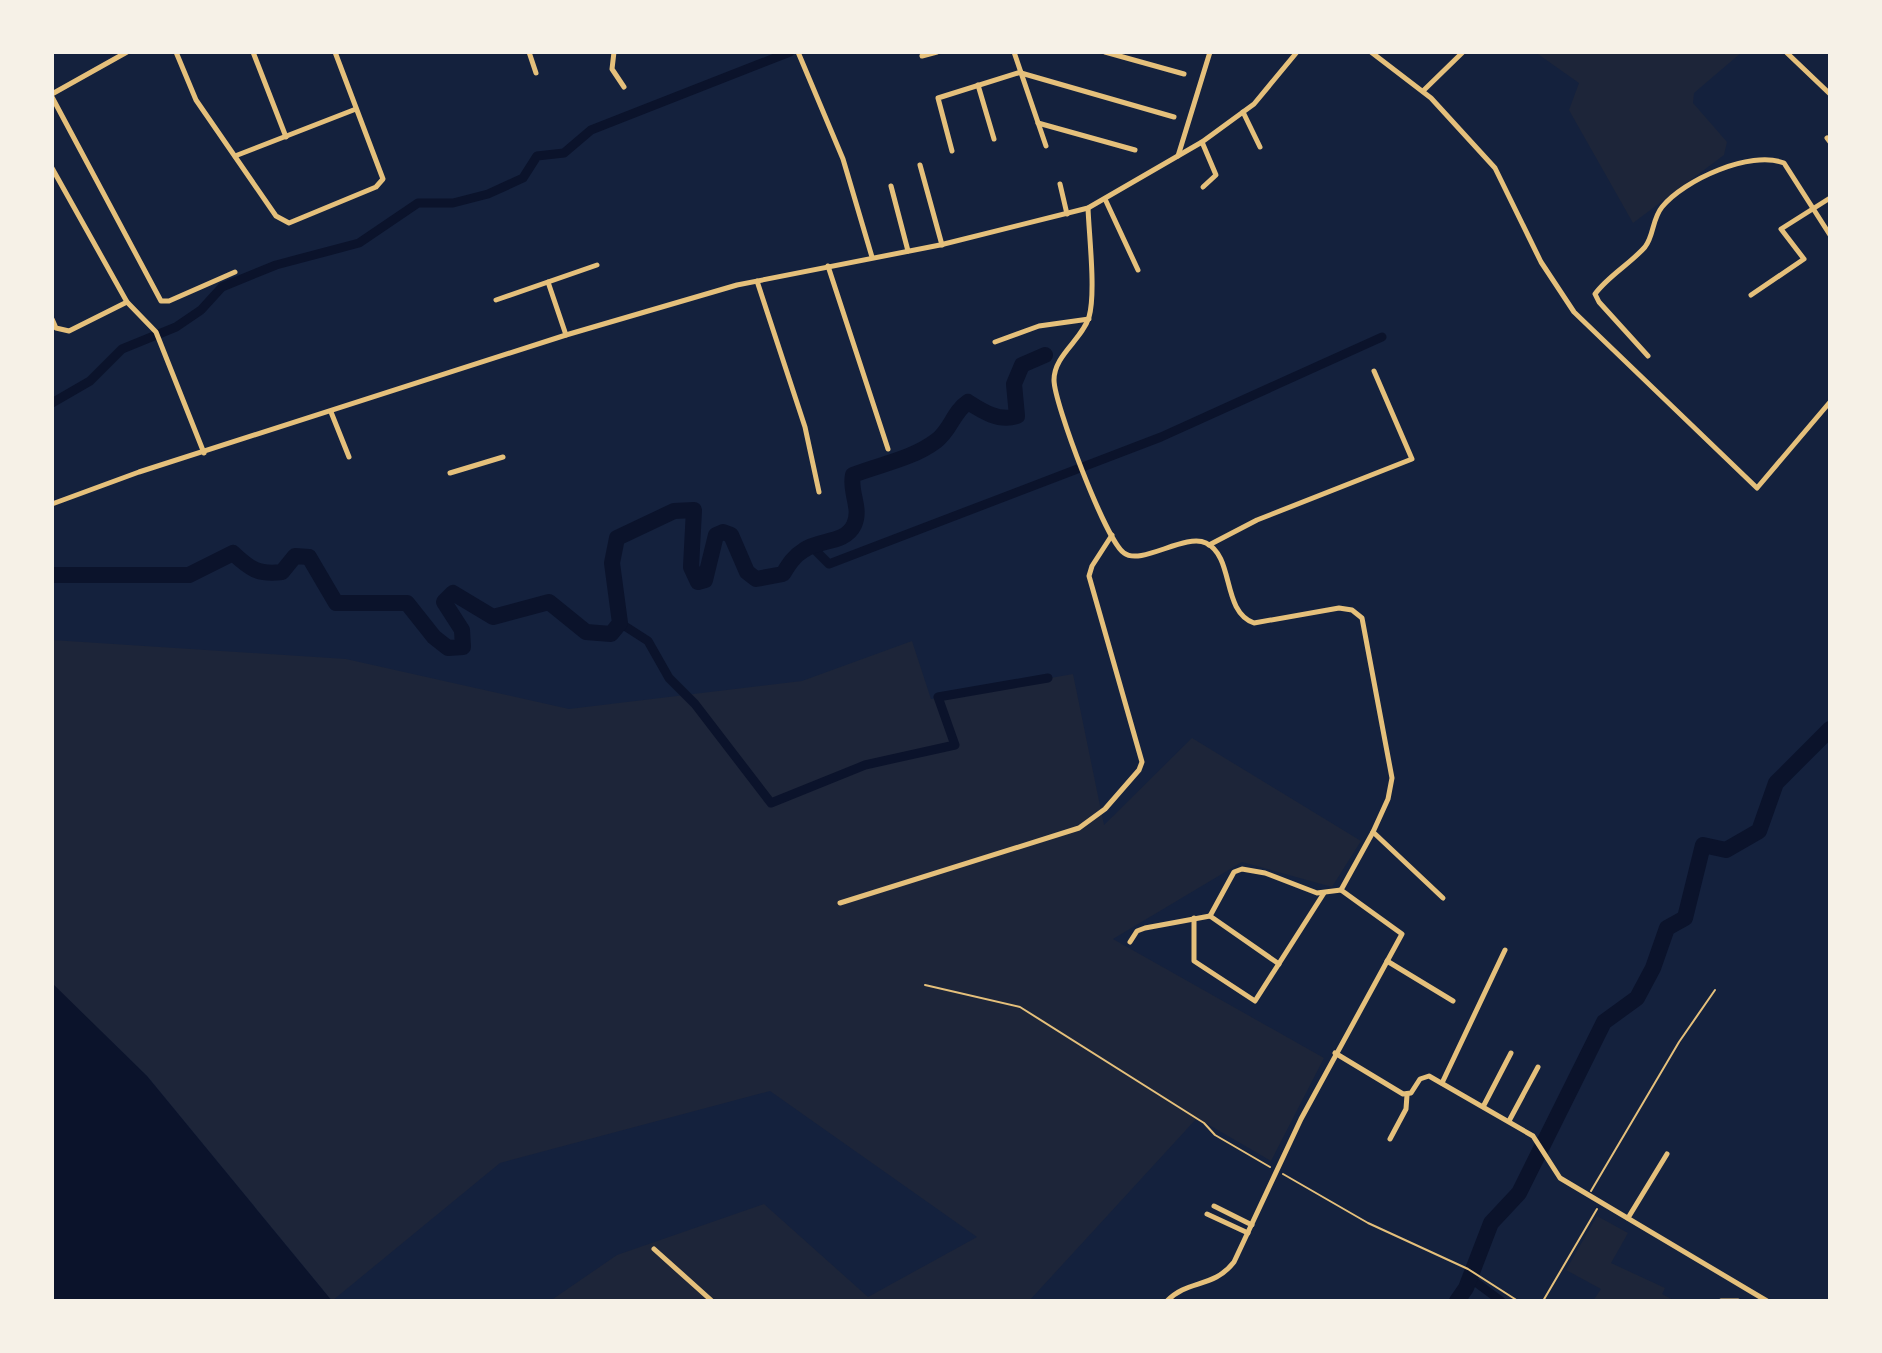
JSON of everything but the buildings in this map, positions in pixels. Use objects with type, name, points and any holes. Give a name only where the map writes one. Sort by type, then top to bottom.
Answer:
[{"type":"street","points":[[127,52],[52,95],[161,301],[169,301],[235,272]]},
{"type":"street","points":[[176,52],[196,100],[276,216],[285,223],[381,184],[381,174],[335,52]]},
{"type":"street","points":[[253,52],[286,137]]},
{"type":"street","points":[[529,52],[536,73]]},
{"type":"street","points":[[614,52],[612,69],[624,87]]},
{"type":"street","points":[[922,56],[937,52]]},
{"type":"street","points":[[1014,52],[1046,146]]},
{"type":"street","points":[[1105,52],[1184,74]]},
{"type":"street","points":[[1178,156],[1210,52]]},
{"type":"street","points":[[52,504],[139,472],[566,335],[757,281],[942,245],[1088,208],[1202,142],[1243,112],[1268,91],[1297,52]]},
{"type":"street","points":[[1371,52],[1423,91],[1495,168],[1541,262],[1574,312],[1673,403],[1680,416],[1757,488],[1830,402]]},
{"type":"street","points":[[1423,91],[1463,52]]},
{"type":"street","points":[[1786,52],[1830,94]]},
{"type":"street","points":[[799,55],[843,159],[872,257]]},
{"type":"street","points":[[952,151],[936,101],[940,95],[1021,73],[1174,117]]},
{"type":"street","points":[[978,85],[994,139]]},
{"type":"street","points":[[235,156],[356,109]]},
{"type":"street","points":[[1243,112],[1260,147]]},
{"type":"street","points":[[1038,123],[1135,150]]},
{"type":"street","points":[[1202,142],[1216,175],[1203,187]]},
{"type":"street","points":[[1648,356],[1595,294],[1648,244],[1662,207],[1719,167],[1775,159],[1784,163],[1830,235]]},
{"type":"street","points":[[920,165],[942,245]]},
{"type":"street","points":[[52,168],[127,302],[156,332],[204,453]]},
{"type":"street","points":[[1060,184],[1067,214]]},
{"type":"street","points":[[891,186],[908,251]]},
{"type":"street","points":[[1751,295],[1804,259],[1781,229],[1830,198]]},
{"type":"street","points":[[1105,199],[1138,270]]},
{"type":"street","points":[[1088,208],[1089,319],[1059,362],[1054,382],[1079,462],[1121,551],[1133,556],[1196,541],[1209,545],[1257,520],[1412,459],[1374,371]]},
{"type":"street","points":[[496,300],[597,265]]},
{"type":"street","points":[[828,266],[888,449]]},
{"type":"street","points":[[757,281],[805,427],[819,492]]},
{"type":"street","points":[[548,282],[566,335]]},
{"type":"street","points":[[52,319],[56,328],[69,331],[127,302]]},
{"type":"street","points":[[995,342],[1039,326],[1089,319]]},
{"type":"street","points":[[331,412],[349,457]]},
{"type":"street","points":[[450,473],[503,457]]},
{"type":"street","points":[[840,903],[1079,828],[1105,809],[1139,770],[1142,753],[1111,660],[1089,576],[1112,535]]},
{"type":"street","points":[[1209,545],[1245,619],[1254,623],[1339,608],[1352,610],[1362,618],[1392,778],[1388,799],[1373,832],[1341,890]]},
{"type":"street","points":[[1373,832],[1443,898]]},
{"type":"street","points":[[1167,1301],[1183,1289],[1224,1275],[1252,1225],[1335,1053],[1402,934],[1341,890],[1324,893],[1242,869],[1234,872],[1210,916]]},
{"type":"street","points":[[1194,918],[1194,961],[1255,1001],[1324,893]]},
{"type":"street","points":[[1130,942],[1137,931],[1145,928],[1210,916],[1279,964]]},
{"type":"street","points":[[1442,1083],[1505,950]]},
{"type":"street","points":[[1387,961],[1453,1001]]},
{"type":"street","points":[[1335,1053],[1407,1095]]},
{"type":"street","points":[[1484,1105],[1511,1053]]},
{"type":"street","points":[[1509,1121],[1538,1067]]},
{"type":"street","points":[[1390,1139],[1406,1109],[1407,1095],[1423,1077],[1442,1083],[1484,1105],[1539,1142],[1555,1175],[1763,1300]]},
{"type":"street","points":[[1628,1218],[1667,1154]]},
{"type":"street","points":[[1214,1206],[1252,1225]]},
{"type":"street","points":[[1207,1214],[1248,1233]]},
{"type":"street","points":[[654,1249],[712,1301]]},
{"type":"street","points":[[1721,1301],[1738,1301]]},
{"type":"path","points":[[925,985],[1020,1007],[1204,1123],[1226,1142],[1368,1223],[1468,1269],[1518,1301]]},
{"type":"path","points":[[1588,1195],[1679,1042],[1715,990]]},
{"type":"path","points":[[1543,1301],[1601,1202]]},
{"type":"shaded area","points":[[1535,52],[1742,52],[1694,93],[1693,103],[1727,142],[1724,155],[1633,223],[1569,110],[1579,83]]},
{"type":"shaded area","points":[[52,640],[346,659],[569,709],[802,681],[912,641],[931,699],[1073,674],[1104,825],[1192,738],[1361,841],[1332,887],[1242,862],[1113,939],[1324,1058],[1271,1161],[1197,1118],[1029,1301],[550,1301],[617,1255],[764,1204],[868,1297],[977,1237],[770,1091],[500,1163],[332,1301],[147,1076],[52,984]]},
{"type":"shaded area","points":[[52,983],[147,1076],[332,1301],[52,1301]]},
{"type":"shaded area","points":[[1597,1216],[1628,1233],[1611,1263],[1665,1288],[1662,1294],[1675,1301],[1593,1301],[1601,1289],[1566,1270]]},
{"type":"waterway","points":[[52,403],[90,381],[122,349],[176,327],[201,310],[222,287],[276,265],[359,243],[418,203],[453,203],[488,194],[523,178],[537,156],[564,153],[591,130],[790,52]]},
{"type":"waterway","points":[[811,546],[829,564],[1161,437],[1382,337]]},
{"type":"waterway","points":[[52,575],[189,575],[233,553],[255,570],[274,573],[282,572],[295,556],[309,557],[336,603],[407,603],[434,637],[448,648],[463,647],[462,630],[444,602],[453,593],[493,617],[549,602],[586,632],[611,634],[620,623],[612,563],[617,538],[674,511],[694,510],[691,567],[698,582],[705,580],[716,535],[723,532],[731,535],[747,572],[756,579],[783,574],[792,560],[804,550],[850,531],[857,512],[853,475],[927,447],[941,437],[968,402],[997,417],[1017,416],[1014,384],[1022,365],[1045,355]]},
{"type":"waterway","points":[[620,623],[648,641],[669,678],[695,704],[771,803],[865,765],[955,745],[938,697],[1048,678]]},
{"type":"waterway","points":[[1457,1301],[1466,1288],[1491,1223],[1519,1193],[1604,1022],[1637,998],[1653,968],[1667,928],[1685,918],[1703,845],[1726,850],[1759,831],[1776,783],[1830,729]]},
{"type":"waterway","points":[[1470,1278],[1501,1301]]}]
